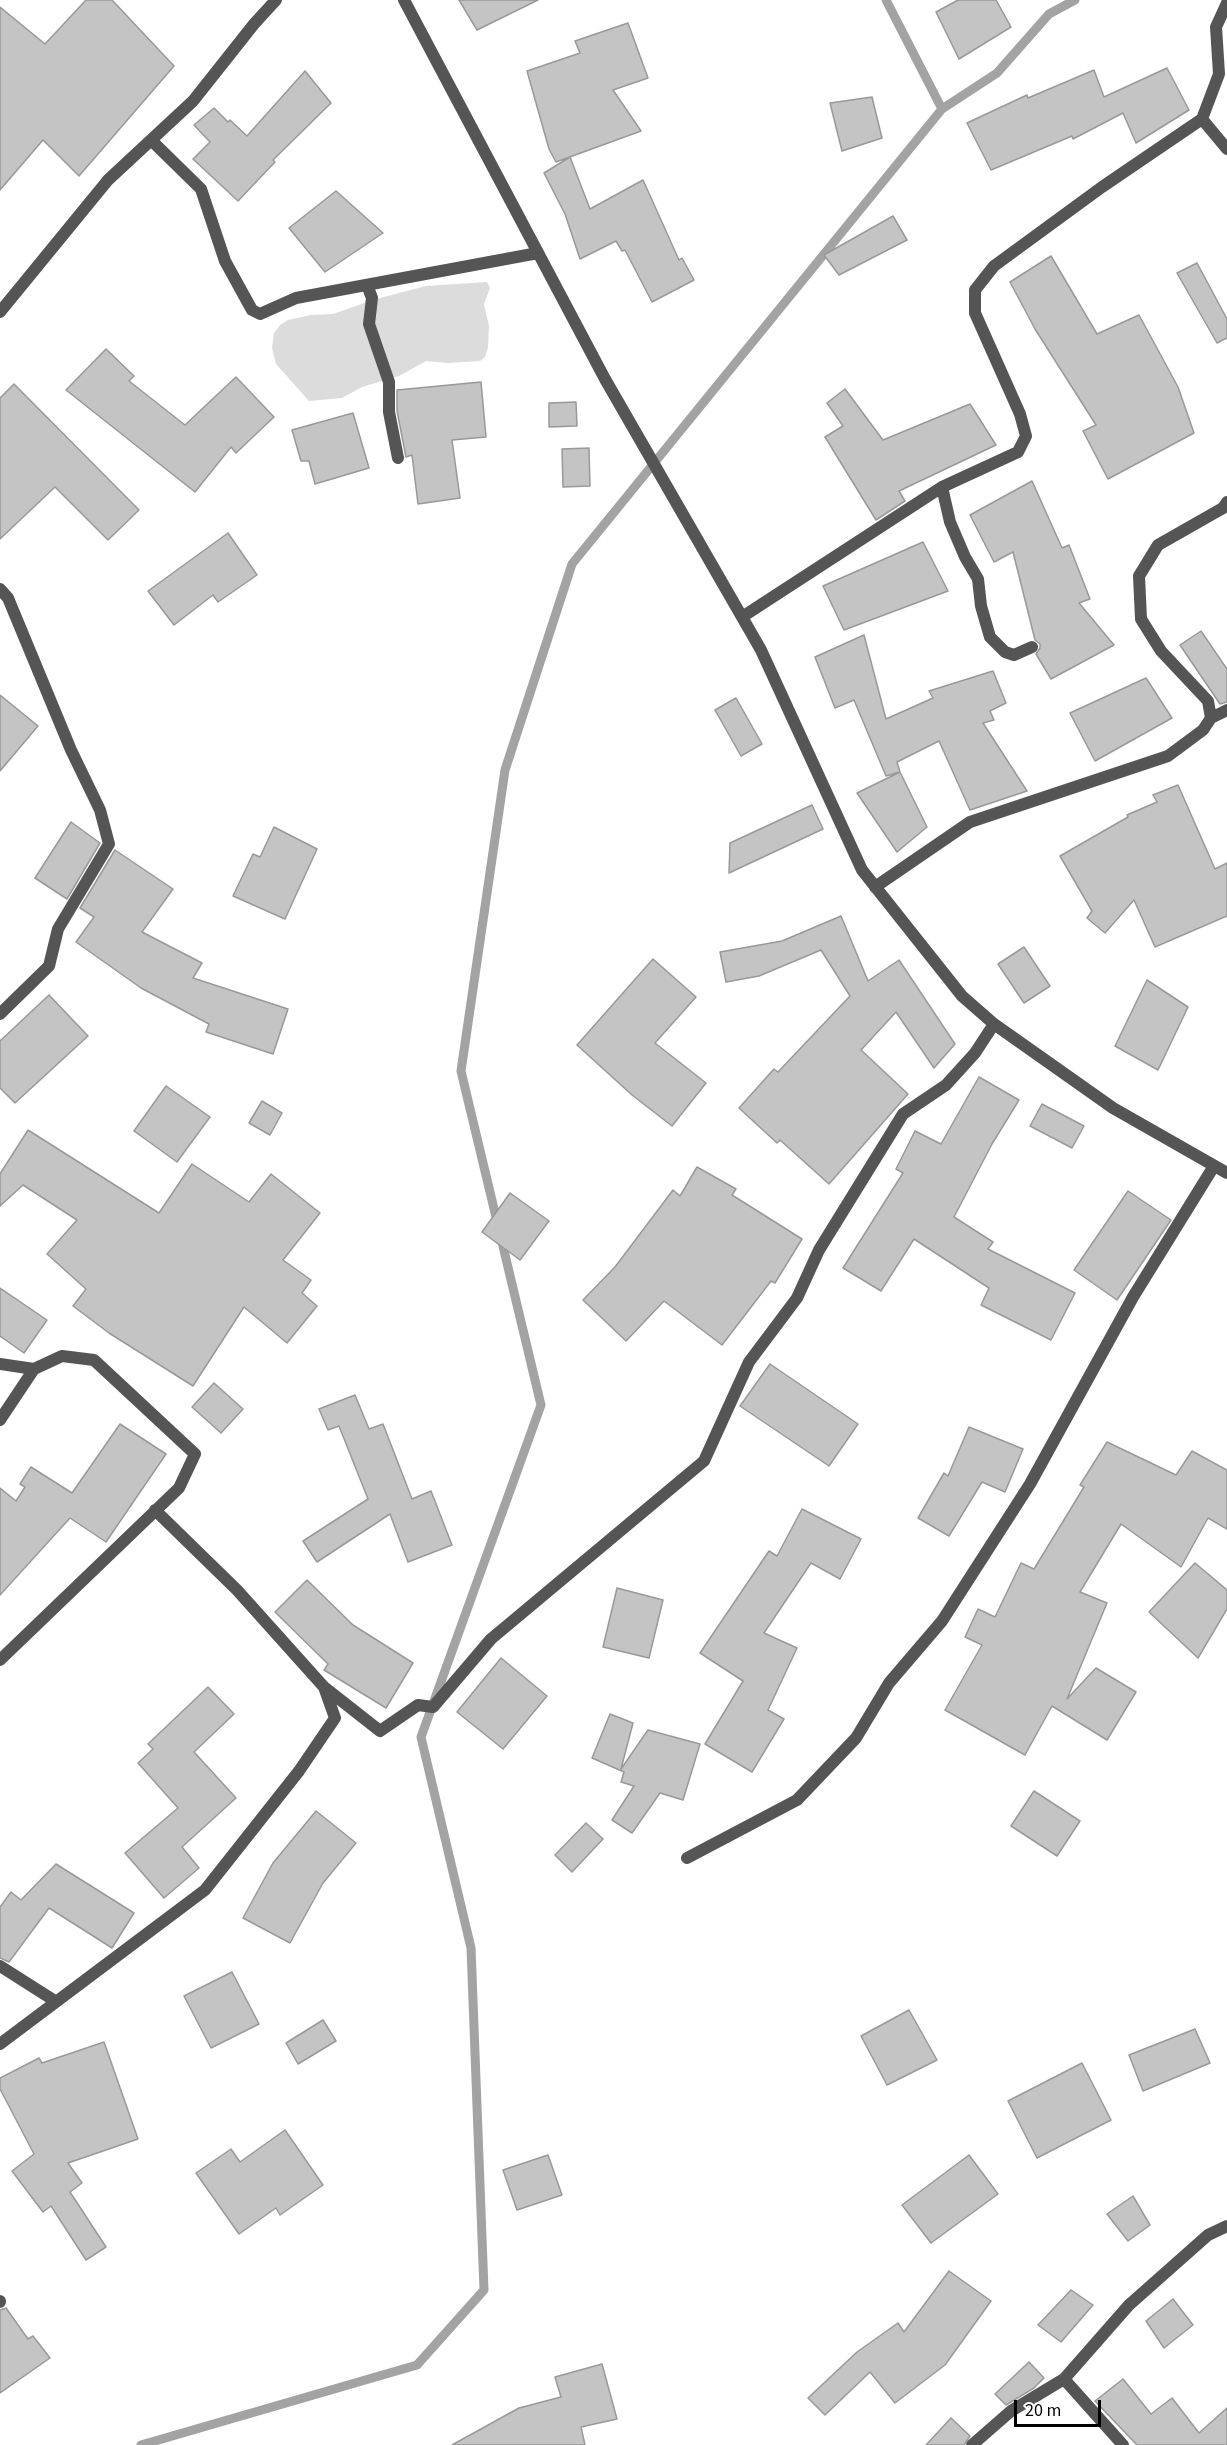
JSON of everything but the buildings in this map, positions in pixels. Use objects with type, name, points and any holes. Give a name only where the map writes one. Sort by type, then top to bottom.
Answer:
[{"type":"street","points":[[0,312],[108,180],[193,101],[276,0]]},
{"type":"street","points":[[404,0],[605,379],[761,651],[862,870],[962,996],[994,1024],[1113,1108],[1227,1173]]},
{"type":"street","points":[[742,617],[942,487],[1018,452],[1026,436],[1020,414],[975,313],[975,290],[994,266],[1102,187],[1202,119],[1219,74],[1216,27],[1227,3]]},
{"type":"street","points":[[1202,119],[1227,149]]},
{"type":"street","points":[[151,140],[201,189],[225,261],[252,310],[260,314],[296,298],[538,253]]},
{"type":"street","points":[[367,285],[372,298],[369,324],[389,382],[389,412],[398,458]]},
{"type":"street","points":[[942,487],[950,522],[965,557],[978,579],[981,606],[990,638],[1005,652],[1014,655],[1032,647]]},
{"type":"street","points":[[1211,718],[1208,701],[1161,651],[1141,619],[1139,576],[1158,545],[1223,508],[1227,502]]},
{"type":"street","points":[[0,589],[8,598],[71,750],[100,810],[109,844],[58,929],[49,966],[0,1014]]},
{"type":"street","points":[[875,887],[970,822],[1168,756],[1203,730],[1211,718],[1227,710]]},
{"type":"street","points":[[155,1510],[237,1590],[324,1687],[380,1731],[418,1705],[433,1707],[491,1639],[704,1461],[749,1362],[797,1298],[819,1250],[903,1114],[946,1085],[975,1053],[994,1024]]},
{"type":"street","points":[[687,1858],[797,1800],[856,1738],[889,1683],[942,1621],[1030,1484],[1133,1297],[1214,1166]]},
{"type":"street","points":[[0,1420],[34,1369],[62,1356],[94,1360],[195,1454],[179,1488],[0,1659]]},
{"type":"street","points":[[0,1364],[34,1369]]},
{"type":"street","points":[[0,2044],[204,1890],[299,1771],[335,1718],[324,1687]]},
{"type":"street","points":[[0,1966],[55,2001]]},
{"type":"street","points":[[972,2445],[1011,2411],[1064,2379],[1129,2305],[1208,2235],[1227,2226]]},
{"type":"street","points":[[1064,2379],[1124,2445]]},
{"type":"shaded area","points":[[487,282],[490,288],[484,304],[489,326],[488,347],[485,357],[480,361],[448,363],[426,361],[399,376],[362,387],[342,398],[309,401],[276,364],[272,348],[274,333],[288,320],[311,315],[333,314],[376,299],[426,286]]},
{"type":"waterway","points":[[886,0],[942,109]]},
{"type":"waterway","points":[[141,2445],[417,2365],[484,2290],[471,1948],[421,1737],[541,1405],[461,1071],[505,770],[572,564],[942,109],[997,73],[1049,14],[1075,0]]}]
